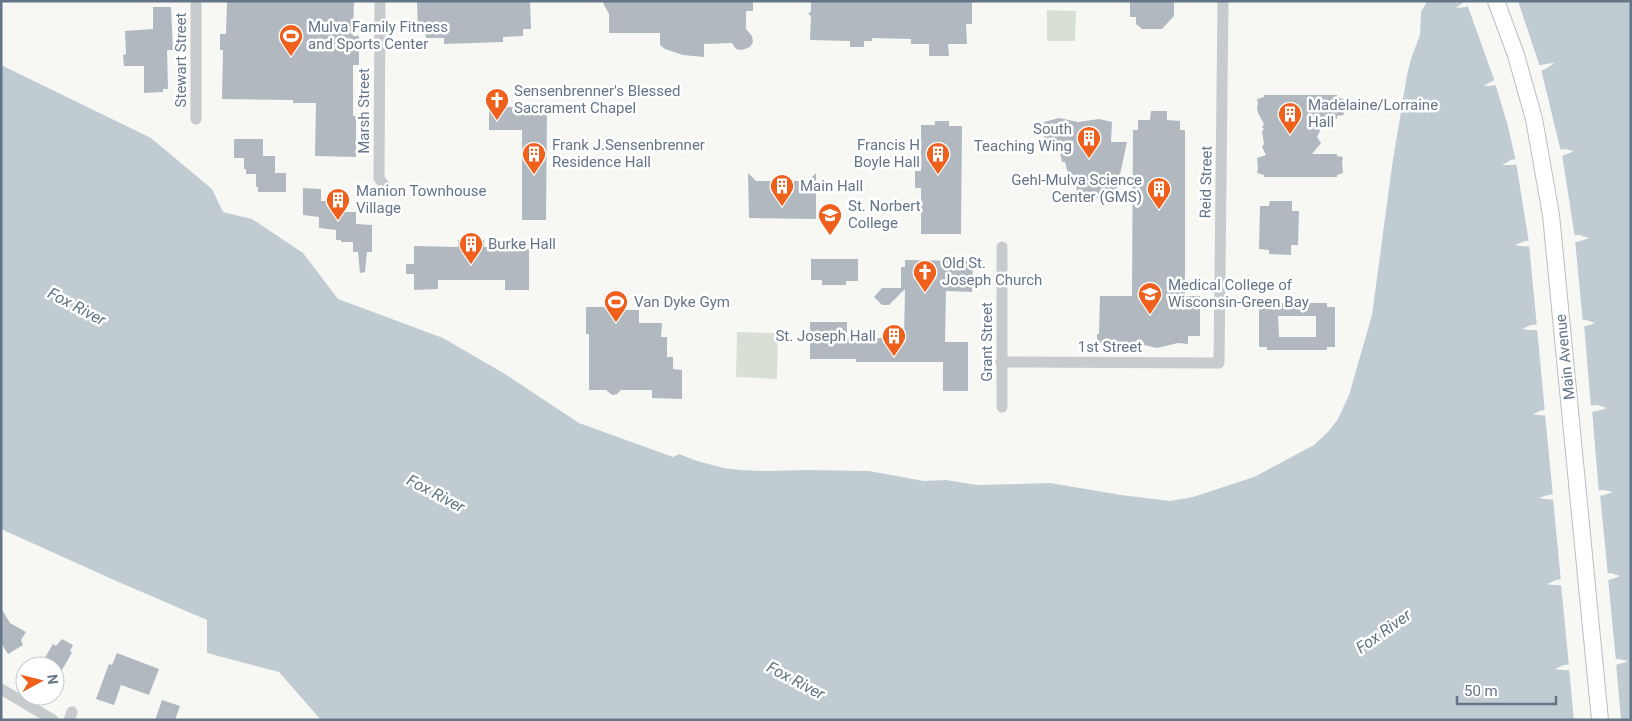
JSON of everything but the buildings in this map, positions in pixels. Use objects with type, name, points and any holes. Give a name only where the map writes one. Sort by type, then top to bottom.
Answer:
[{"type":"main road","name":"Main Avenue","points":[[1496,1],[1516,55],[1534,119],[1551,215],[1600,720]]},
{"type":"street","name":"Stewart Street","points":[[196,1],[196,119]]},
{"type":"street","name":"Marsh Street","points":[[380,1],[379,178],[386,188]]},
{"type":"street","name":"Reid Street","points":[[1218,363],[1222,1]]},
{"type":"street","name":"Grant Street","points":[[1002,247],[1002,407]]},
{"type":"street","name":"1st Street","points":[[1001,362],[1218,363]]},
{"type":"street","points":[[1,690],[53,720]]},
{"type":"shaded area","points":[[1047,10],[1076,11],[1075,41],[1047,41]]},
{"type":"shaded area","points":[[737,332],[778,333],[777,379],[736,377]]},
{"type":"water","name":"Fox River","points":[[1427,1],[1465,1],[1456,8],[1466,7],[1481,1],[1631,1],[1631,720],[321,720],[279,672],[207,653],[207,620],[1,529],[1,65],[151,138],[212,189],[223,212],[252,219],[303,253],[338,299],[443,338],[505,374],[579,423],[673,457],[679,454],[724,468],[766,471],[869,471],[924,481],[946,480],[977,485],[1050,483],[1170,501],[1193,497],[1254,477],[1314,445],[1338,419],[1349,395],[1372,315],[1392,166],[1407,75],[1420,35],[1421,12]],"holes":[[[1554,63],[1541,71],[1521,79],[1484,86],[1518,71]],[[1565,149],[1574,151],[1559,157],[1539,161],[1502,165],[1511,160]],[[1579,235],[1589,238],[1573,243],[1552,246],[1531,247],[1515,245],[1525,241]],[[1586,320],[1595,323],[1559,330],[1522,329],[1531,325]],[[1597,405],[1607,408],[1570,415],[1549,416],[1533,414],[1542,410]],[[1603,490],[1613,492],[1576,499],[1555,500],[1539,498],[1548,495]],[[1611,573],[1620,576],[1614,579],[1584,584],[1547,584],[1556,580]],[[1619,659],[1628,661],[1613,666],[1592,669],[1555,669],[1564,665]]]},
{"type":"pier","points":[[1474,1],[1518,1],[1540,67],[1495,82],[1467,4]]},
{"type":"pier","points":[[1541,69],[1561,152],[1516,162],[1508,126],[1495,83]]},
{"type":"pier","points":[[1562,154],[1575,238],[1529,243],[1516,162]]},
{"type":"pier","points":[[1575,240],[1583,323],[1537,327],[1529,244]]},
{"type":"pier","points":[[1584,324],[1591,408],[1545,413],[1537,328]]},
{"type":"pier","points":[[1592,410],[1599,493],[1553,497],[1545,414]]},
{"type":"pier","points":[[1600,494],[1608,576],[1561,582],[1553,498]]},
{"type":"pier","points":[[1608,578],[1616,661],[1569,667],[1561,583]]},
{"type":"pier","points":[[1616,663],[1621,720],[1574,720],[1569,668]]},
{"type":"place","name":"Mulva Family Fitness and Sports Center","points":[[291,57]]},
{"type":"place","name":"Sensenbrenner's Blessed Sacrament Chapel","points":[[497,121]]},
{"type":"place","name":"Madelaine/Lorraine Hall","points":[[1290,135]]},
{"type":"place","name":"South Teaching Wing","points":[[1089,159]]},
{"type":"place","name":"Frank J.Sensenbrenner Residence Hall","points":[[534,175]]},
{"type":"place","name":"Francis H Boyle Hall","points":[[938,175]]},
{"type":"place","name":"Main Hall","points":[[782,207]]},
{"type":"place","name":"Gehl-Mulva Science Center (GMS)","points":[[1159,210]]},
{"type":"place","name":"Manion Townhouse Village","points":[[338,221]]},
{"type":"place","name":"St. Norbert College","points":[[830,236]]},
{"type":"place","name":"Burke Hall","points":[[471,265]]},
{"type":"place","name":"Old St. Joseph Church","points":[[925,293]]},
{"type":"place","name":"Medical College of Wisconsin-Green Bay","points":[[1150,315]]},
{"type":"place","name":"Van Dyke Gym","points":[[616,323]]},
{"type":"place","name":"St. Joseph Hall","points":[[894,357]]}]
